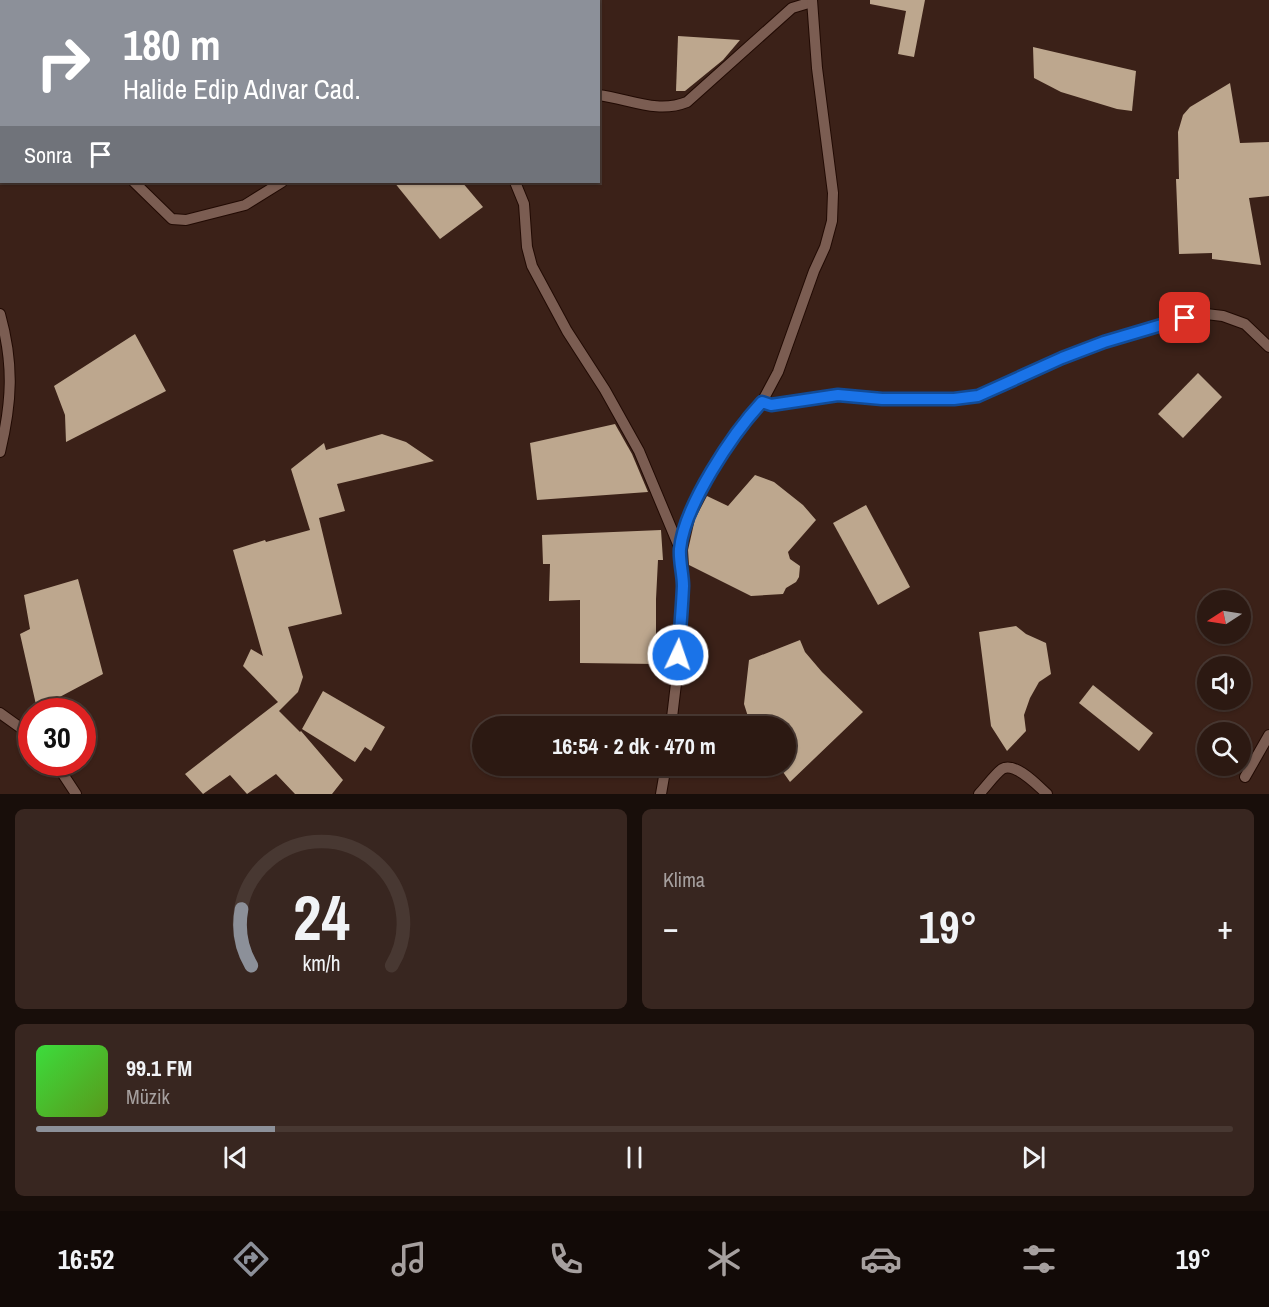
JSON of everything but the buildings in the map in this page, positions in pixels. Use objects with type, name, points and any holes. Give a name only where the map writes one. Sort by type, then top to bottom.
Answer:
[{"type":"street","points":[[600,94],[659,108],[674,107],[687,102],[792,8],[812,1],[817,68],[833,193],[832,221],[825,247],[814,271],[778,372],[762,402],[744,421],[705,484],[688,516],[680,549]]},
{"type":"street","points":[[135,183],[172,219],[186,220],[245,205],[280,183]]},
{"type":"street","points":[[515,183],[524,204],[527,247],[532,266],[567,331],[605,390],[639,452],[680,549],[683,584],[672,716]]},
{"type":"street","points":[[0,314],[5,333],[11,391],[8,418],[0,452]]},
{"type":"street","points":[[762,402],[771,405],[838,395],[882,399],[954,399],[978,396],[1062,358],[1104,342],[1206,314],[1223,316],[1245,324],[1269,347]]},
{"type":"street","points":[[0,713],[18,726]]},
{"type":"street","points":[[1245,777],[1269,735]]},
{"type":"street","points":[[979,794],[1002,769],[1008,768],[1028,776],[1047,794]]},
{"type":"street","points":[[64,776],[76,794]]},
{"type":"street","points":[[661,794],[664,776]]},
{"type":"route","points":[[678,655],[683,584],[680,549],[688,516],[744,421],[762,402],[771,405],[784,404],[838,395],[882,399],[954,399],[978,396],[1062,358],[1104,342],[1185,318]]}]
